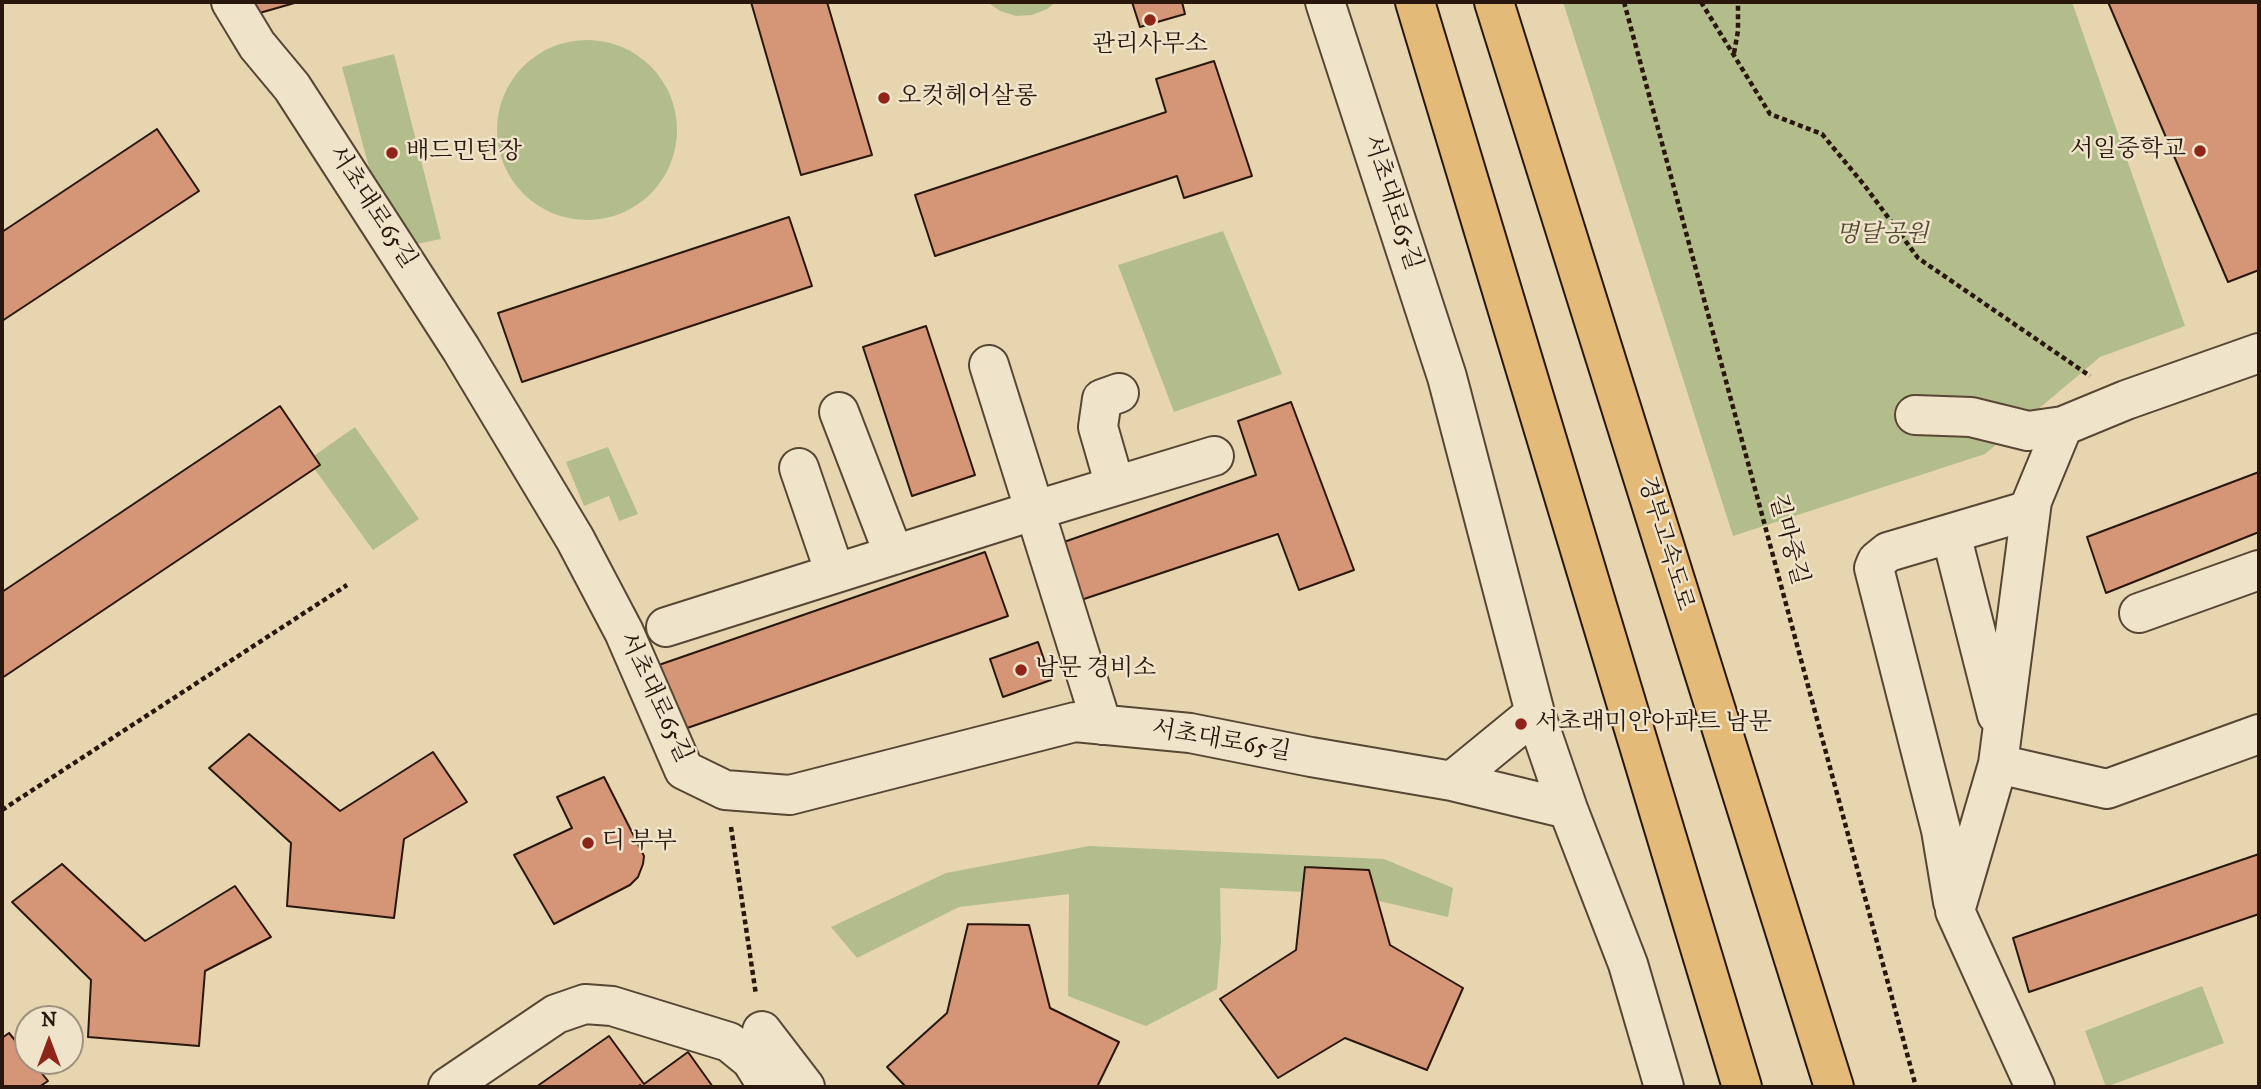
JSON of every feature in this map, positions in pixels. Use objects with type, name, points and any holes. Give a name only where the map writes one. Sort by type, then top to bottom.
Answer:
[{"type":"highway","points":[[1415,2],[1742,1087]]},
{"type":"highway","name":"경부고속도로","points":[[1494,2],[1834,1087]]},
{"type":"street","name":"서초대로65길","points":[[231,2],[257,45],[292,87],[447,326],[575,538],[624,632],[684,770],[725,790],[790,794],[1075,722],[1190,733],[1452,781],[1568,809]]},
{"type":"street","name":"서초대로65길","points":[[1325,2],[1447,377],[1535,713],[1568,809],[1628,964],[1664,1087]]},
{"type":"street","points":[[1915,415],[1971,417],[2028,431],[2063,426],[2126,400],[2259,354]]},
{"type":"street","points":[[989,365],[1102,725]]},
{"type":"street","points":[[1115,486],[1098,427],[1102,398],[1119,393]]},
{"type":"street","points":[[839,412],[894,555]]},
{"type":"street","points":[[2035,1087],[1955,911],[1941,830],[1874,573],[1877,561],[1888,552],[2028,509],[2063,426]]},
{"type":"street","points":[[666,628],[1214,456]]},
{"type":"street","points":[[799,468],[835,573]]},
{"type":"street","points":[[1955,911],[2000,748],[2032,501]]},
{"type":"street","points":[[1951,534],[2000,748]]},
{"type":"street","points":[[2139,613],[2259,570]]},
{"type":"street","points":[[1452,781],[1535,713]]},
{"type":"street","points":[[2000,748],[2107,789],[2259,734]]},
{"type":"street","points":[[448,1087],[556,1014],[585,1004],[612,1006],[729,1042],[751,1060],[768,1087]]},
{"type":"street","points":[[762,1031],[805,1087]]},
{"type":"path","name":"길마중길","points":[[1624,2],[1916,1087]]},
{"type":"path","points":[[1702,2],[1770,114],[1822,134],[1865,186],[1918,258],[2126,400]]},
{"type":"path","points":[[1734,54],[1738,31],[1738,2]]},
{"type":"path","points":[[2,810],[347,585]]},
{"type":"path","points":[[725,790],[762,1031]]},
{"type":"green space","points":[[987,2],[1056,2],[1032,15],[1016,16],[1000,11]]},
{"type":"green space","name":"명달공원","points":[[1563,2],[2072,2],[2185,326],[2100,357],[1985,454],[1733,536]]},
{"type":"green space","points":[[587,40],[621,47],[637,55],[650,67],[662,80],[670,96],[677,130],[670,164],[662,180],[650,193],[637,205],[621,213],[587,220],[553,213],[537,205],[524,193],[512,180],[504,164],[497,130],[504,96],[512,80],[524,67],[537,55],[553,47]]},
{"type":"green space","name":"배드민턴장","points":[[394,54],[441,239],[391,249],[342,67]]},
{"type":"green space","points":[[1223,231],[1282,374],[1174,412],[1118,265]]},
{"type":"green space","points":[[355,427],[419,519],[373,550],[308,460]]},
{"type":"green space","points":[[608,447],[638,514],[619,521],[609,496],[584,506],[566,462]]},
{"type":"green space","points":[[1089,846],[1384,859],[1453,888],[1448,917],[1349,894],[1220,888],[1221,942],[1217,989],[1146,1026],[1068,996],[1069,894],[959,907],[857,958],[831,927],[946,873]]},
{"type":"green space","points":[[2202,986],[2224,1043],[2106,1087],[2085,1031]]},
{"type":"building","points":[[252,2],[298,2],[256,14]]},
{"type":"building","points":[[751,2],[827,2],[872,155],[801,175]]},
{"type":"building","name":"관리사무소","points":[[1132,2],[1182,2],[1185,14],[1140,27]]},
{"type":"building","name":"서일중학교","points":[[2108,2],[2259,2],[2259,270],[2228,282]]},
{"type":"building","points":[[1214,61],[1252,176],[1184,198],[1177,176],[935,256],[915,195],[1166,112],[1156,79]]},
{"type":"building","points":[[157,129],[199,191],[2,321],[2,232]]},
{"type":"building","points":[[789,217],[812,286],[522,382],[498,313]]},
{"type":"building","points":[[926,326],[975,475],[912,496],[863,347]]},
{"type":"building","points":[[1291,402],[1354,570],[1299,590],[1278,534],[1078,601],[1061,543],[1256,475],[1238,421]]},
{"type":"building","points":[[280,406],[320,465],[2,678],[2,592]]},
{"type":"building","points":[[2259,472],[2259,532],[2106,593],[2087,537]]},
{"type":"building","points":[[985,552],[1008,616],[673,733],[650,668]]},
{"type":"building","name":"남문 경비소","points":[[1038,642],[1051,680],[1003,697],[990,659]]},
{"type":"building","points":[[249,734],[340,811],[433,752],[467,802],[404,839],[394,918],[287,906],[291,843],[209,768]]},
{"type":"building","points":[[604,777],[644,856],[643,864],[638,877],[630,885],[554,924],[514,855],[572,828],[557,797]]},
{"type":"building","points":[[2259,854],[2259,914],[2029,992],[2013,938]]},
{"type":"building","points":[[62,864],[145,941],[235,886],[271,937],[205,971],[199,1046],[88,1037],[91,980],[12,902]]},
{"type":"building","points":[[1305,867],[1369,870],[1390,945],[1463,988],[1427,1070],[1345,1038],[1278,1078],[1220,999],[1296,950]]},
{"type":"building","points":[[968,924],[1029,925],[1050,1008],[1119,1042],[1097,1087],[906,1087],[887,1067],[947,1013]]},
{"type":"building","points":[[9,1033],[14,1039],[14,1075],[43,1075],[48,1081],[39,1087],[2,1087],[2,1038]]},
{"type":"building","points":[[609,1036],[644,1084],[688,1052],[713,1087],[536,1087]]},
{"type":"place","name":"관리사무소","points":[[1150,20]]},
{"type":"place","name":"오컷헤어살롱","points":[[884,98]]},
{"type":"place","name":"서일중학교","points":[[2200,151]]},
{"type":"place","name":"배드민턴장","points":[[392,153]]},
{"type":"place","name":"남문 경비소","points":[[1021,670]]},
{"type":"place","name":"서초래미안아파트 남문","points":[[1521,724]]},
{"type":"place","name":"디 부부","points":[[588,843]]}]
